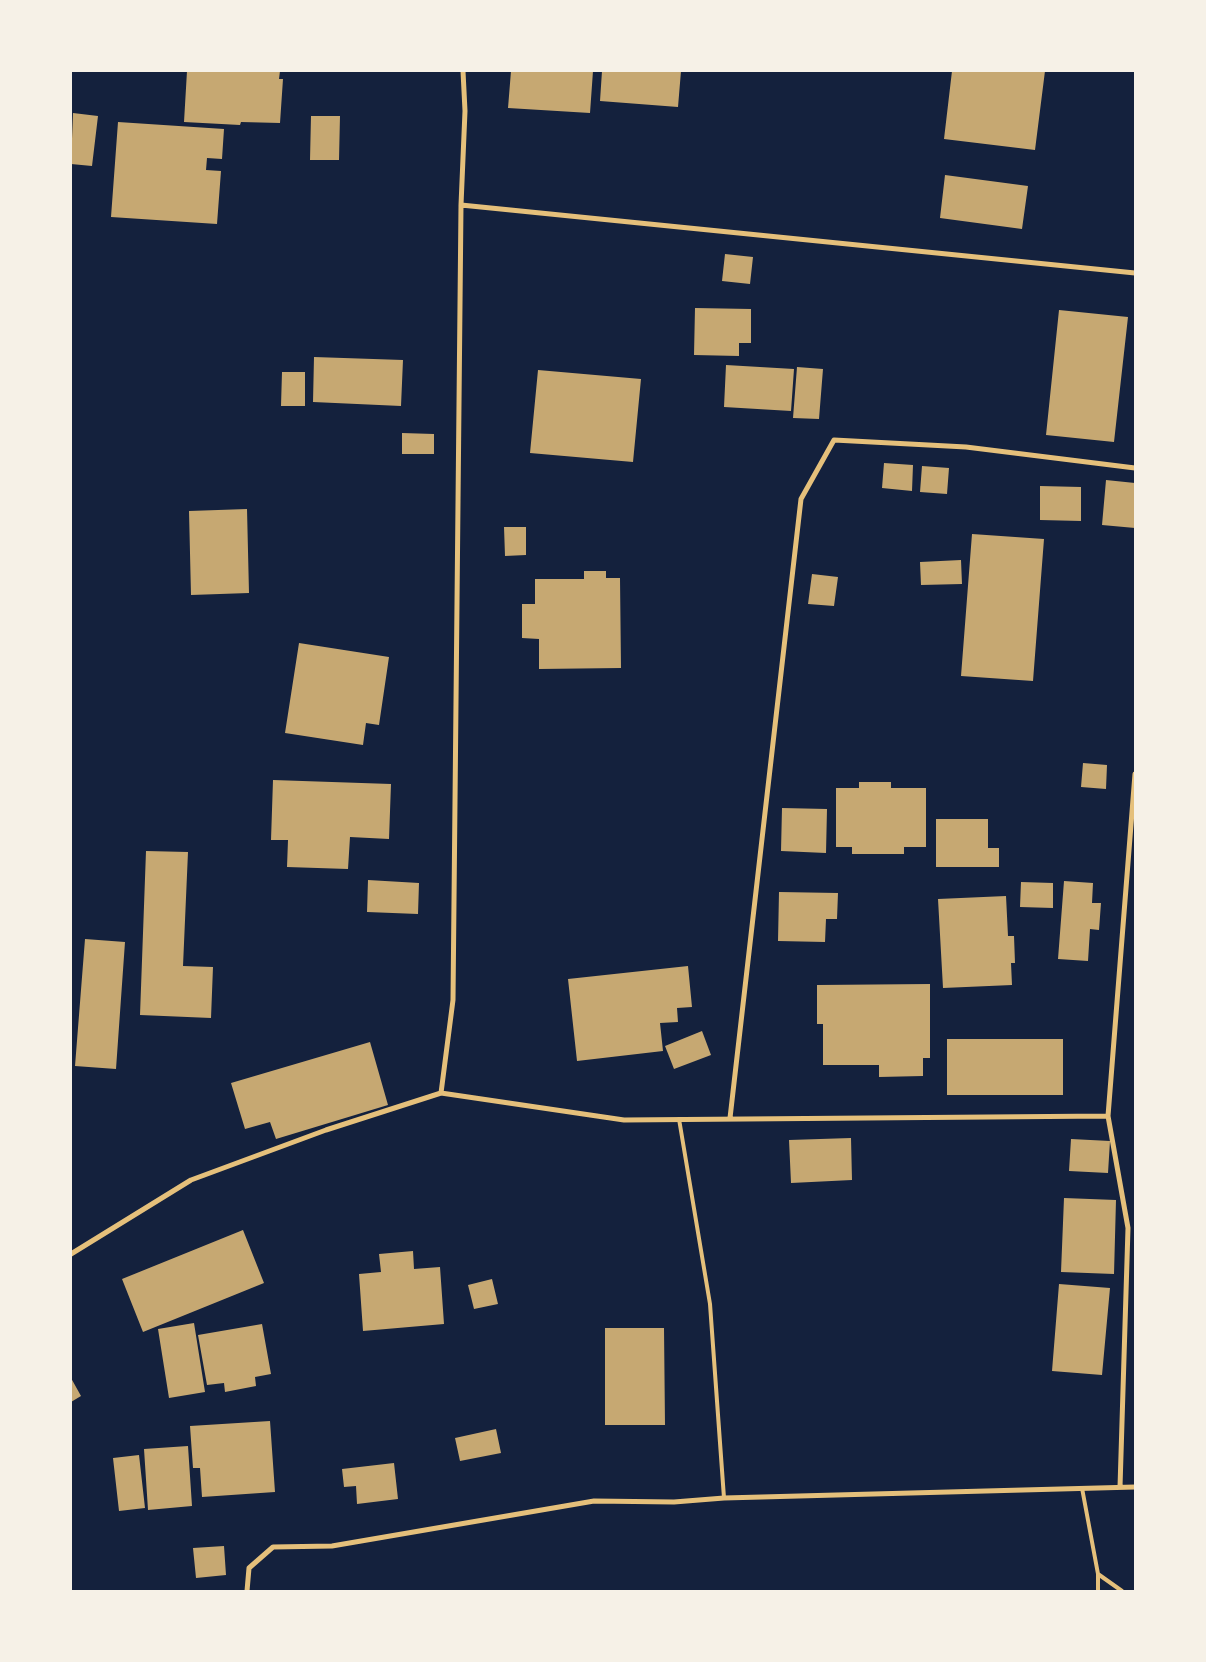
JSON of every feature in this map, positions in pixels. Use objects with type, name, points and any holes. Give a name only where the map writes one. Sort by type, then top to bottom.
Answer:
[{"type":"street","points":[[441,1093],[453,1000],[464,71]]},
{"type":"street","points":[[461,205],[1135,273]]},
{"type":"street","points":[[730,1118],[801,499],[834,440],[966,447],[1135,468]]},
{"type":"street","points":[[1120,1487],[1128,1228],[1108,1116],[1135,774]]},
{"type":"street","points":[[71,1254],[191,1180],[326,1130],[441,1093],[624,1120],[1108,1116]]},
{"type":"street","points":[[247,1591],[249,1568],[273,1547],[332,1546],[594,1501],[674,1502],[724,1498],[1135,1487]]},
{"type":"lane","points":[[679,1119],[710,1304],[724,1498]]},
{"type":"lane","points":[[1082,1488],[1098,1574],[1098,1591]]},
{"type":"lane","points":[[1098,1574],[1122,1591]]},
{"type":"building","points":[[187,71],[280,71],[279,79],[283,79],[280,123],[241,122],[240,125],[184,122]]},
{"type":"building","points":[[511,71],[593,71],[590,113],[508,108]]},
{"type":"building","points":[[602,71],[681,71],[678,107],[600,101]]},
{"type":"building","points":[[952,71],[1045,71],[1035,150],[944,139]]},
{"type":"building","points":[[73,113],[98,116],[92,166],[71,164]]},
{"type":"building","points":[[311,116],[340,116],[339,160],[310,160]]},
{"type":"building","points":[[118,122],[224,129],[222,159],[207,158],[206,170],[221,171],[217,224],[111,217]]},
{"type":"building","points":[[945,175],[1028,186],[1022,229],[940,218]]},
{"type":"building","points":[[725,254],[753,257],[750,284],[722,281]]},
{"type":"building","points":[[695,308],[751,309],[751,343],[739,343],[739,356],[694,355]]},
{"type":"building","points":[[1059,310],[1128,317],[1114,442],[1046,435]]},
{"type":"building","points":[[314,357],[403,360],[401,406],[313,402]]},
{"type":"building","points":[[726,365],[794,369],[791,411],[724,407]]},
{"type":"building","points":[[797,367],[823,369],[819,419],[793,418]]},
{"type":"building","points":[[538,370],[641,379],[633,462],[530,453]]},
{"type":"building","points":[[282,372],[305,372],[305,406],[281,406]]},
{"type":"building","points":[[402,433],[434,434],[434,454],[402,454]]},
{"type":"building","points":[[884,463],[913,465],[912,491],[882,488]]},
{"type":"building","points":[[922,466],[949,468],[947,494],[920,492]]},
{"type":"building","points":[[1106,480],[1135,483],[1135,528],[1102,525]]},
{"type":"building","points":[[1040,486],[1081,487],[1081,521],[1040,520]]},
{"type":"building","points":[[247,509],[249,593],[191,595],[189,511]]},
{"type":"building","points":[[504,527],[526,527],[526,555],[505,556]]},
{"type":"building","points":[[972,534],[1044,539],[1033,681],[961,676]]},
{"type":"building","points":[[961,560],[962,584],[921,585],[920,562]]},
{"type":"building","points":[[584,571],[606,571],[606,578],[620,578],[621,668],[539,669],[539,639],[522,638],[522,604],[535,604],[535,579],[584,579]]},
{"type":"building","points":[[812,574],[838,577],[834,606],[808,604]]},
{"type":"building","points":[[299,643],[389,657],[379,725],[366,723],[363,745],[285,733]]},
{"type":"building","points":[[1083,763],[1107,765],[1106,789],[1081,787]]},
{"type":"building","points":[[273,780],[391,784],[389,839],[350,837],[348,869],[287,867],[288,840],[271,840]]},
{"type":"building","points":[[859,782],[891,782],[891,788],[926,788],[926,847],[904,847],[904,854],[852,854],[852,847],[836,847],[836,788],[859,788]]},
{"type":"building","points":[[782,808],[827,809],[826,853],[781,851]]},
{"type":"building","points":[[936,819],[988,819],[988,848],[999,848],[999,867],[936,867]]},
{"type":"building","points":[[146,851],[188,852],[183,966],[213,967],[211,1018],[140,1015]]},
{"type":"building","points":[[368,880],[419,883],[418,914],[367,912]]},
{"type":"building","points":[[1064,881],[1093,883],[1092,903],[1101,903],[1099,930],[1090,929],[1088,961],[1058,959]]},
{"type":"building","points":[[1021,882],[1053,883],[1053,908],[1020,907]]},
{"type":"building","points":[[779,892],[838,893],[837,919],[826,919],[825,942],[778,941]]},
{"type":"building","points":[[1006,896],[1008,936],[1014,936],[1015,963],[1011,963],[1012,985],[943,988],[938,899]]},
{"type":"building","points":[[85,939],[125,942],[116,1069],[75,1066]]},
{"type":"building","points":[[688,966],[692,1007],[677,1008],[678,1022],[660,1023],[663,1051],[577,1061],[568,979]]},
{"type":"building","points":[[930,984],[930,1058],[923,1058],[923,1076],[879,1077],[879,1065],[823,1065],[823,1024],[817,1024],[817,985]]},
{"type":"building","points":[[702,1031],[711,1055],[674,1069],[665,1046]]},
{"type":"building","points":[[947,1039],[1063,1039],[1063,1095],[947,1095]]},
{"type":"building","points":[[370,1042],[388,1105],[276,1139],[270,1122],[245,1129],[231,1083]]},
{"type":"building","points":[[851,1138],[852,1180],[791,1183],[789,1140]]},
{"type":"building","points":[[1071,1139],[1110,1141],[1108,1173],[1069,1171]]},
{"type":"building","points":[[1064,1198],[1116,1200],[1114,1274],[1061,1272]]},
{"type":"building","points":[[243,1230],[264,1283],[143,1332],[122,1279]]},
{"type":"building","points":[[413,1251],[414,1269],[440,1267],[444,1324],[363,1331],[359,1274],[381,1272],[379,1254]]},
{"type":"building","points":[[492,1279],[498,1304],[474,1309],[468,1285]]},
{"type":"building","points":[[1059,1284],[1110,1288],[1102,1375],[1052,1371]]},
{"type":"building","points":[[194,1323],[205,1392],[169,1398],[158,1329]]},
{"type":"building","points":[[262,1324],[271,1374],[255,1377],[256,1386],[225,1392],[224,1383],[207,1385],[198,1335]]},
{"type":"building","points":[[605,1328],[664,1328],[665,1425],[605,1425]]},
{"type":"building","points":[[71,1378],[81,1396],[71,1402]]},
{"type":"building","points":[[270,1421],[275,1492],[202,1497],[200,1468],[193,1468],[190,1426]]},
{"type":"building","points":[[496,1429],[501,1453],[460,1461],[455,1438]]},
{"type":"building","points":[[188,1446],[192,1506],[148,1510],[144,1449]]},
{"type":"building","points":[[139,1455],[145,1508],[119,1511],[113,1458]]},
{"type":"building","points":[[394,1463],[398,1499],[357,1504],[356,1486],[344,1487],[342,1469]]},
{"type":"building","points":[[224,1546],[226,1575],[196,1578],[193,1548]]}]
